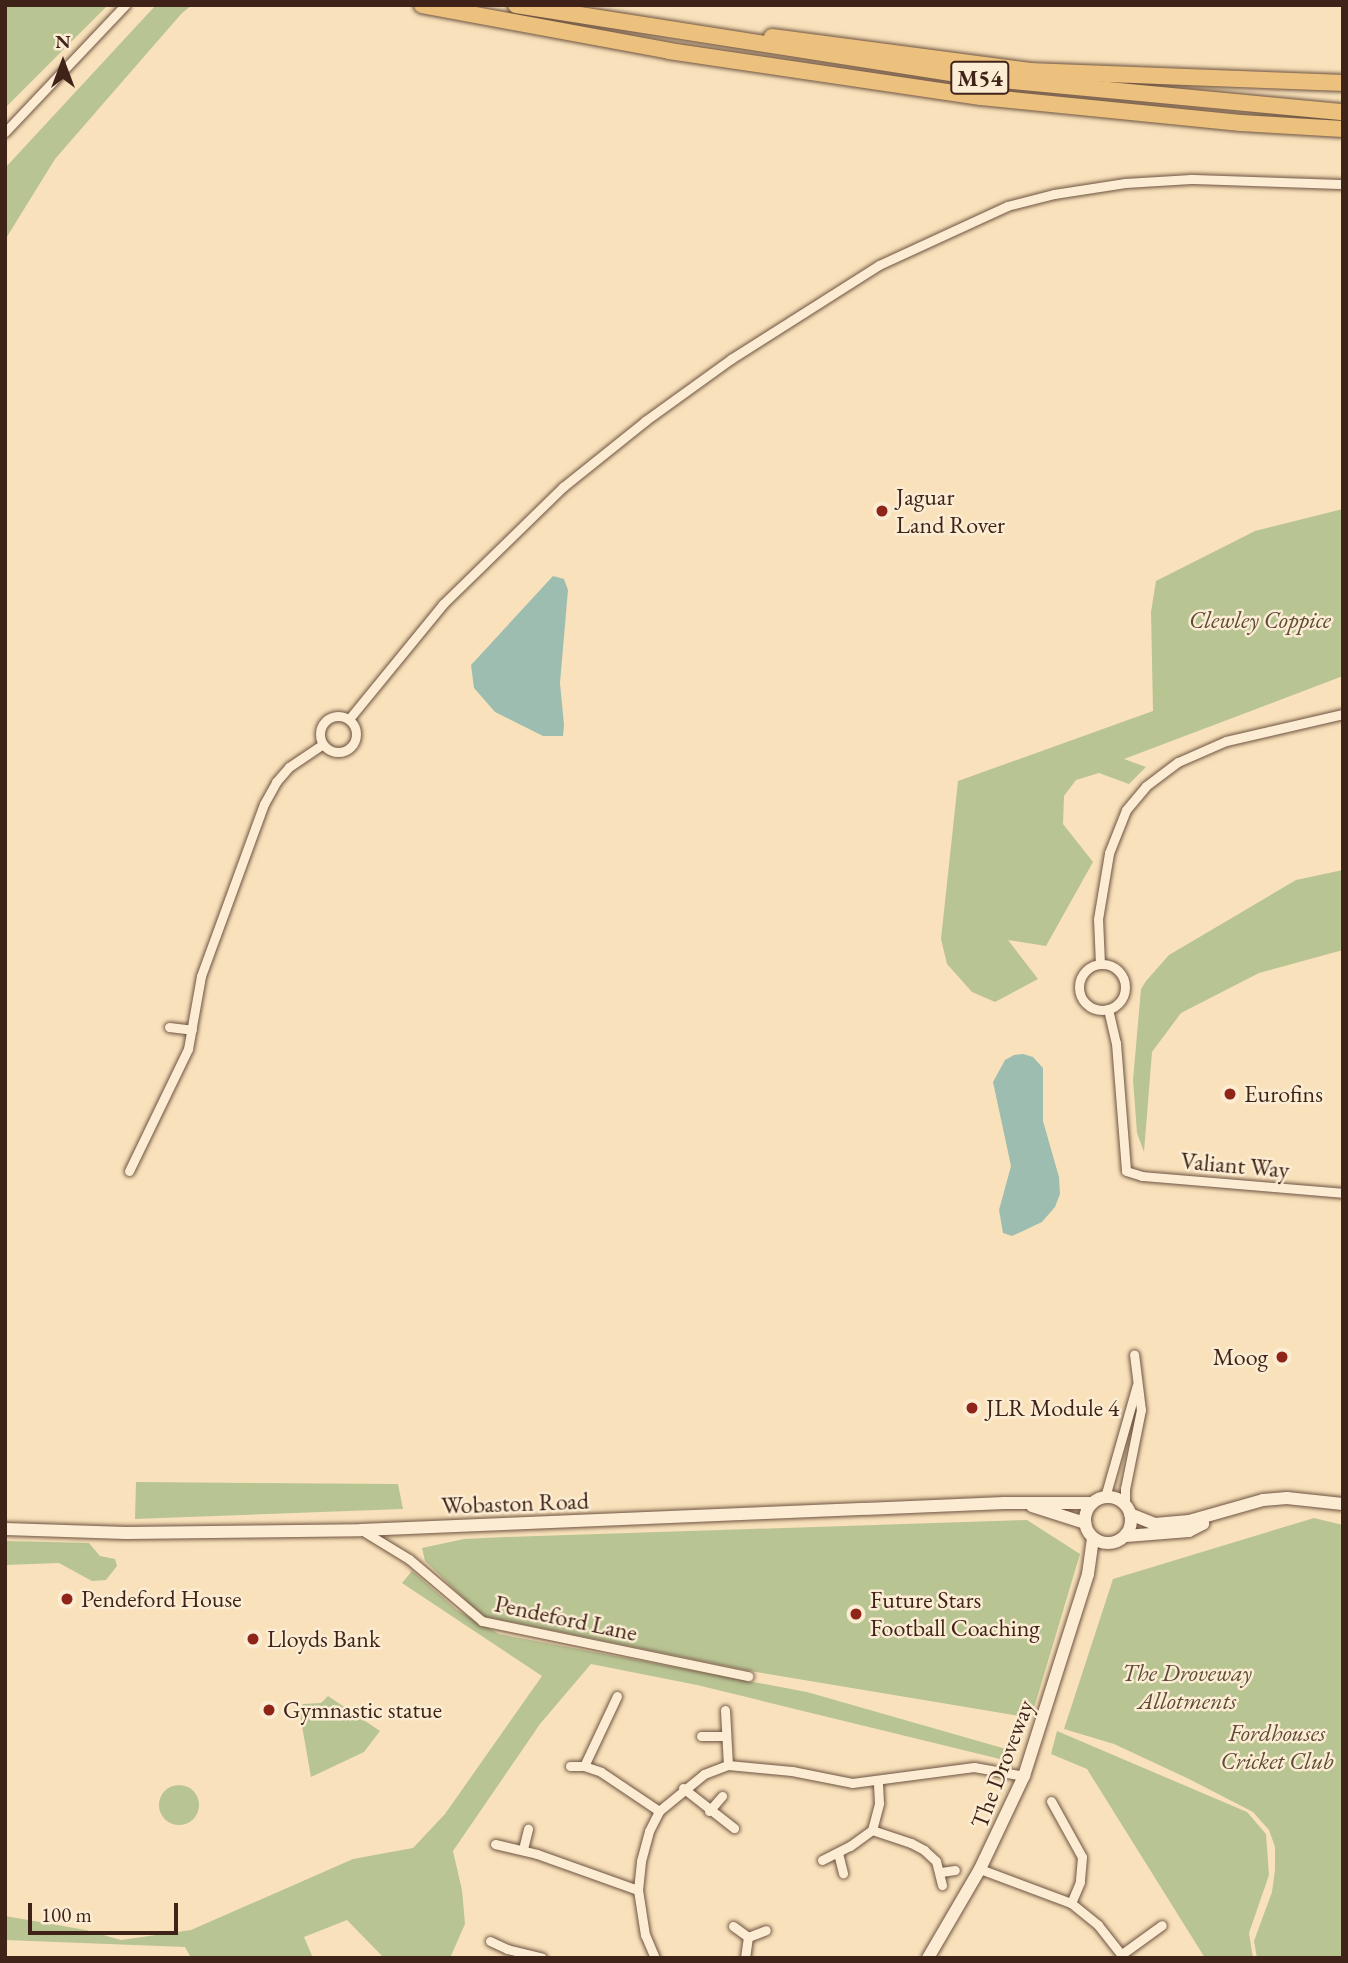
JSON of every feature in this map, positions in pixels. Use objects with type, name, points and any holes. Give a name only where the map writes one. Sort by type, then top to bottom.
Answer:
[{"type":"highway","name":"M54","points":[[422,5],[669,51],[954,94],[1241,123],[1343,129]]},
{"type":"highway","name":"M54","points":[[516,5],[981,78],[1343,112]]},
{"type":"highway","points":[[619,22],[752,34],[1030,71],[1343,83]]},
{"type":"street","points":[[5,132],[125,5]]},
{"type":"street","points":[[349,719],[443,604],[563,487],[645,421],[731,359],[879,265],[1007,206],[1054,194],[1125,183],[1191,179],[1343,184]]},
{"type":"street","points":[[1100,964],[1098,919],[1109,853],[1126,810],[1146,786],[1178,762],[1226,741],[1343,714]]},
{"type":"street","points":[[337,716],[349,719],[357,733],[351,748],[336,753],[322,744],[320,731],[326,720],[337,716]]},
{"type":"street","points":[[130,1171],[179,1074],[192,1030],[201,976],[264,804],[276,782],[289,767],[322,744]]},
{"type":"street","points":[[1100,964],[1118,970],[1125,988],[1117,1005],[1108,1009],[1088,1006],[1079,990],[1084,972],[1100,964]]},
{"type":"street","name":"Valiant Way","points":[[1108,1009],[1116,1043],[1126,1171],[1142,1176],[1343,1193]]},
{"type":"street","points":[[169,1027],[192,1030]]},
{"type":"street","points":[[1126,1536],[1131,1525],[1125,1489],[1141,1410],[1134,1354]]},
{"type":"street","points":[[1137,1382],[1098,1500],[1086,1513],[1085,1524],[1093,1538],[1108,1544],[1126,1536],[1189,1531],[1245,1505]]},
{"type":"street","points":[[1098,1500],[1115,1498],[1128,1509],[1155,1524],[1189,1521],[1245,1505],[1287,1499],[1343,1504]]},
{"type":"street","name":"Wobaston Road","points":[[5,1529],[126,1533],[361,1530],[1098,1500]]},
{"type":"street","name":"Wobaston Road","points":[[1025,1503],[1085,1524]]},
{"type":"street","name":"Pendeford Lane","points":[[361,1530],[409,1559],[482,1621],[748,1676]]},
{"type":"street","name":"The Droveway","points":[[928,1958],[980,1869],[1024,1776],[1088,1574],[1093,1538]]},
{"type":"street","name":"The Droveway","points":[[1088,1574],[1108,1544]]},
{"type":"street","points":[[584,1766],[617,1696]]},
{"type":"street","points":[[725,1710],[728,1765]]},
{"type":"street","points":[[701,1736],[726,1736]]},
{"type":"street","points":[[655,1958],[647,1943],[638,1890],[641,1861],[649,1830],[659,1811],[682,1788],[704,1774],[728,1765],[792,1771],[852,1783],[878,1782],[974,1767],[1024,1776]]},
{"type":"street","points":[[570,1766],[584,1766],[601,1772],[659,1811]]},
{"type":"street","points":[[822,1860],[838,1853],[872,1830],[879,1803],[878,1782]]},
{"type":"street","points":[[682,1788],[734,1828]]},
{"type":"street","points":[[709,1811],[722,1796]]},
{"type":"street","points":[[1052,1801],[1082,1857],[1080,1882],[1071,1903]]},
{"type":"street","points":[[523,1850],[528,1829]]},
{"type":"street","points":[[872,1830],[924,1850],[936,1861],[941,1872],[942,1885]]},
{"type":"street","points":[[495,1844],[523,1850],[638,1890]]},
{"type":"street","points":[[838,1853],[843,1874]]},
{"type":"street","points":[[980,1869],[1071,1903],[1098,1924],[1123,1956],[1161,1924]]},
{"type":"street","points":[[941,1872],[955,1870]]},
{"type":"street","points":[[733,1926],[748,1937]]},
{"type":"street","points":[[748,1937],[766,1930]]},
{"type":"street","points":[[745,1958],[748,1937]]},
{"type":"street","points":[[490,1941],[506,1953],[542,1958]]},
{"type":"green space","points":[[5,5],[108,5],[5,108]]},
{"type":"green space","points":[[156,5],[192,5],[182,13],[55,159],[5,240],[5,168]]},
{"type":"green space","name":"Clewley Coppice","points":[[1343,509],[1343,676],[1124,759],[1146,767],[1129,784],[1099,773],[1076,780],[1064,796],[1063,824],[1093,862],[1046,946],[1008,940],[1038,979],[995,1002],[972,992],[947,964],[941,939],[958,781],[1153,711],[1151,612],[1156,581],[1255,531]]},
{"type":"green space","points":[[1343,870],[1343,950],[1259,973],[1181,1013],[1152,1052],[1144,1152],[1137,1133],[1133,1080],[1141,989],[1146,981],[1169,955],[1296,880]]},
{"type":"green space","points":[[136,1482],[398,1484],[403,1509],[135,1519]]},
{"type":"green space","points":[[1314,1518],[1343,1525],[1343,1958],[1257,1958],[1254,1941],[1272,1892],[1275,1870],[1275,1847],[1269,1830],[1253,1812],[1189,1779],[1114,1744],[1064,1729],[1113,1579]]},
{"type":"green space","points":[[1027,1520],[1080,1554],[1031,1718],[756,1672],[482,1616],[425,1561],[422,1548],[464,1539],[505,1537]]},
{"type":"green space","points":[[5,1541],[89,1543],[100,1556],[115,1559],[117,1566],[106,1580],[92,1581],[59,1563],[5,1565]]},
{"type":"green space","points":[[412,1571],[457,1610],[499,1634],[807,1692],[1013,1751],[1004,1760],[697,1685],[591,1664],[540,1724],[453,1851],[462,1890],[465,1924],[450,1958],[384,1958],[347,1920],[304,1937],[313,1958],[191,1958],[185,1947],[5,1940],[5,1916],[86,1930],[121,1940],[191,1930],[353,1859],[413,1848],[445,1814],[542,1676],[402,1583]]},
{"type":"green space","points":[[328,1696],[380,1731],[364,1752],[311,1777],[299,1709],[303,1704],[321,1703]]},
{"type":"green space","points":[[1057,1731],[1247,1812],[1266,1834],[1269,1875],[1249,1933],[1253,1958],[1205,1958],[1087,1769],[1051,1754]]},
{"type":"green space","points":[[179,1785],[187,1786],[193,1791],[198,1797],[198,1813],[193,1819],[187,1824],[179,1825],[171,1824],[165,1819],[160,1813],[159,1805],[160,1797],[165,1791],[171,1786]]},
{"type":"shaded area","points":[[553,576],[564,579],[568,590],[560,683],[564,725],[563,736],[543,736],[495,712],[474,688],[471,665]]},
{"type":"shaded area","points":[[1023,1054],[1033,1057],[1043,1068],[1043,1121],[1059,1177],[1060,1194],[1055,1207],[1042,1222],[1012,1236],[1003,1233],[999,1210],[1011,1166],[993,1082],[1005,1060]]},
{"type":"place","name":"Jaguar Land Rover","points":[[882,511]]},
{"type":"place","name":"Eurofins","points":[[1230,1094]]},
{"type":"place","name":"Moog","points":[[1282,1357]]},
{"type":"place","name":"JLR Module 4","points":[[972,1408]]},
{"type":"place","name":"Pendeford House","points":[[67,1599]]},
{"type":"place","name":"Future Stars Football Coaching","points":[[856,1614]]},
{"type":"place","name":"Lloyds Bank","points":[[253,1639]]},
{"type":"place","name":"Gymnastic statue","points":[[269,1710]]},
{"type":"park label","name":"The Droveway Allotments","points":[[1187,1687]]},
{"type":"park label","name":"Fordhouses Cricket Club","points":[[1277,1747]]}]
